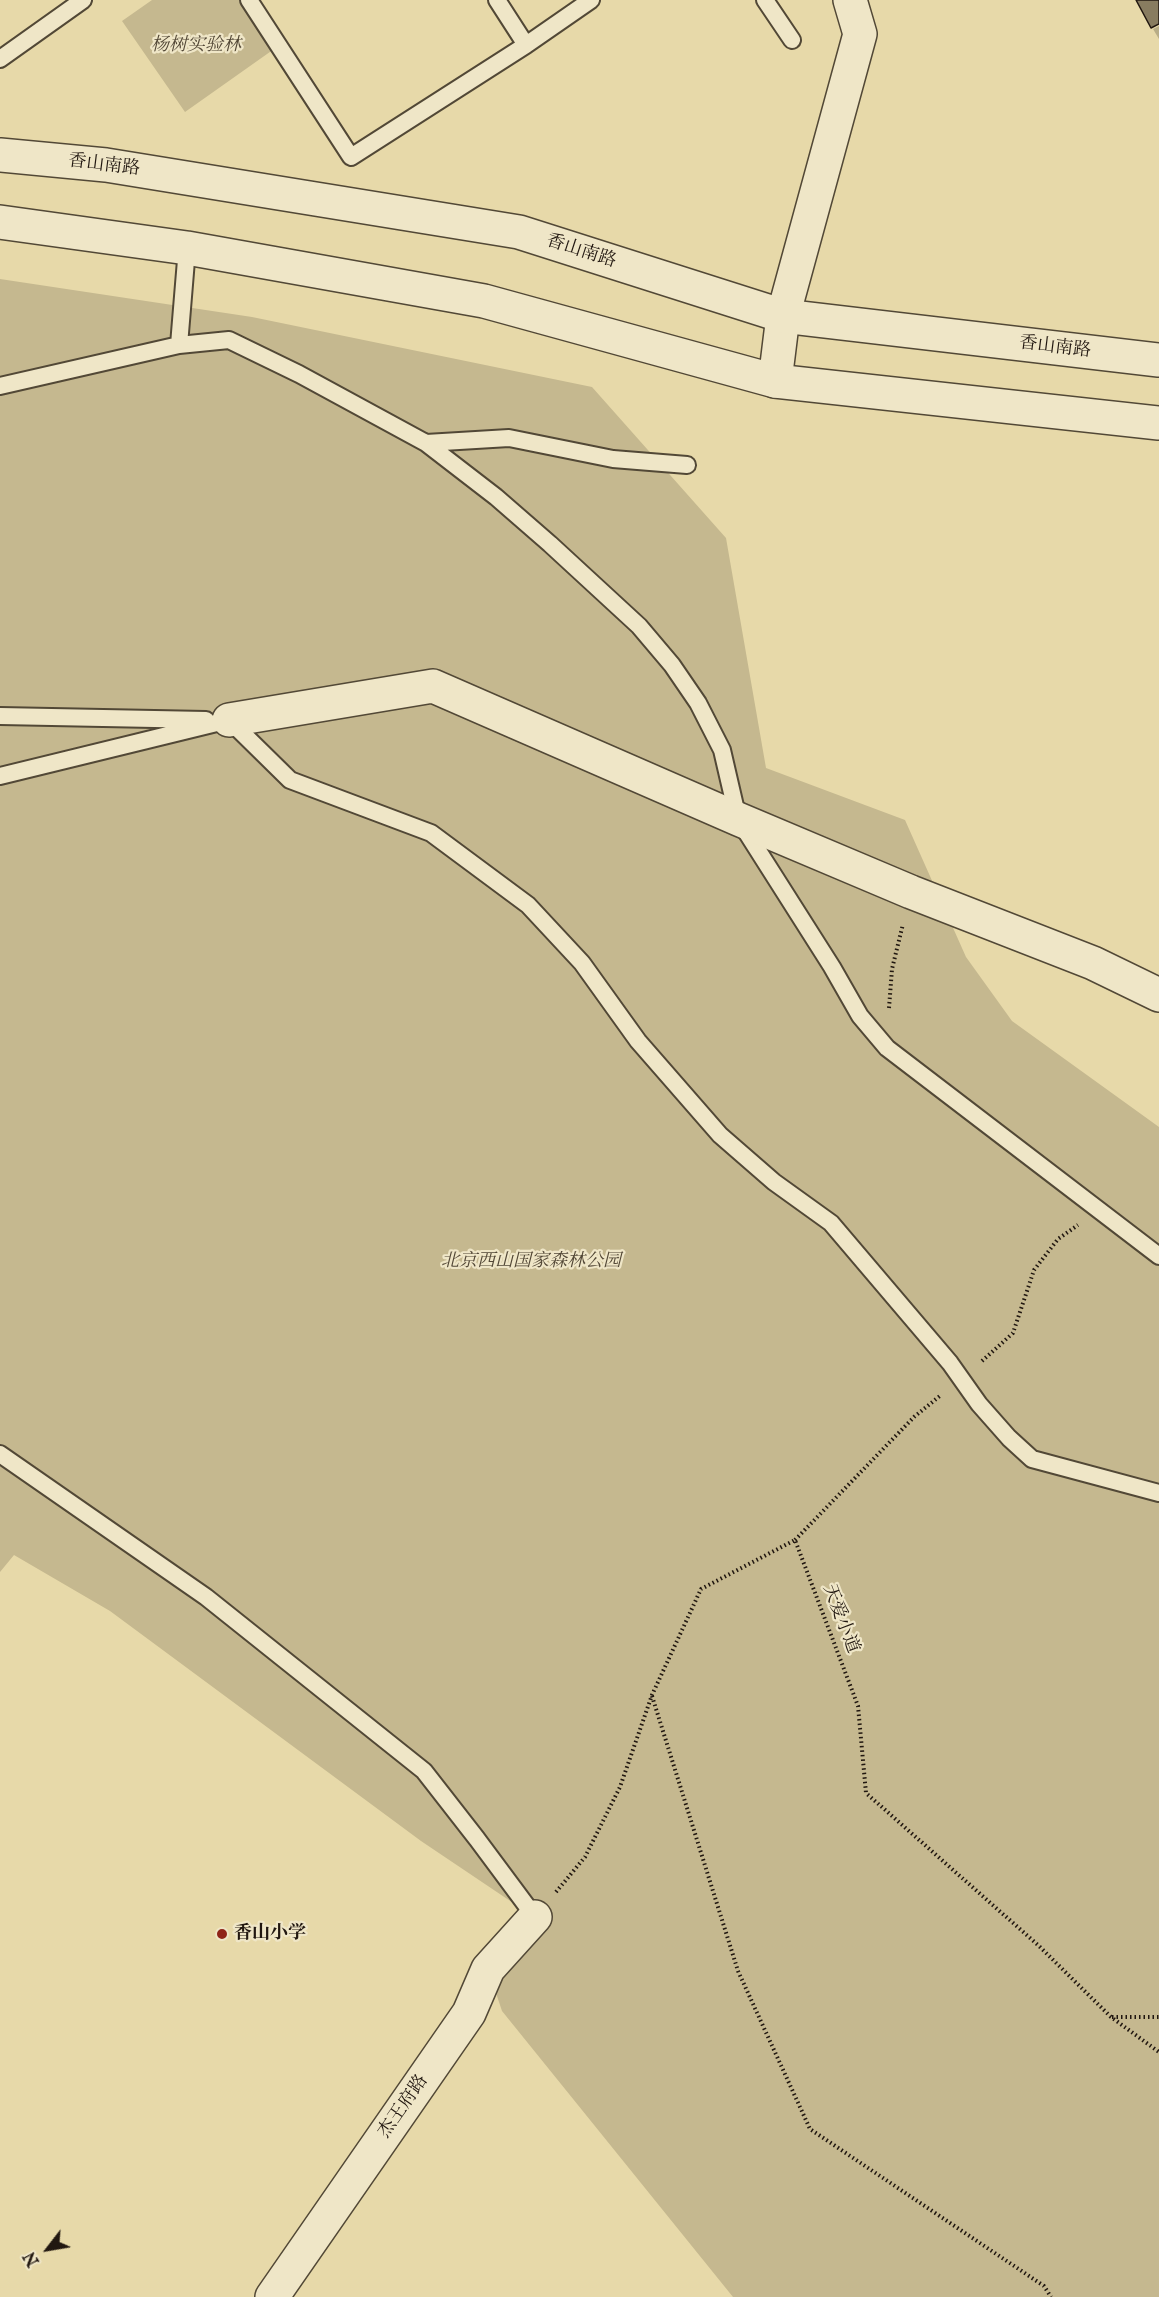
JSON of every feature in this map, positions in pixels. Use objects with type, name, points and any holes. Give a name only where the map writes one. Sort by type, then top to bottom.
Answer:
[{"type":"street","points":[[775,381],[783,316],[860,34],[850,0]]},
{"type":"street","name":"香山南路","points":[[0,154],[106,165],[519,232],[783,316],[1159,360]]},
{"type":"street","points":[[0,222],[187,248],[484,301],[775,381],[1159,423]]},
{"type":"street","points":[[229,720],[433,686],[911,892],[1093,963],[1159,995]]},
{"type":"street","name":"杰王府路","points":[[272,2297],[469,2013],[488,1969],[535,1917]]},
{"type":"lane","points":[[0,59],[83,0]]},
{"type":"lane","points":[[249,0],[351,157],[526,45],[591,0]]},
{"type":"lane","points":[[497,0],[526,45]]},
{"type":"lane","points":[[765,0],[792,40]]},
{"type":"lane","points":[[179,345],[187,248]]},
{"type":"lane","points":[[0,386],[179,345],[229,340],[299,374],[426,442],[496,497],[550,544],[639,626],[672,665],[698,703],[722,750],[738,819],[832,967],[860,1016],[886,1048],[1159,1256]]},
{"type":"lane","points":[[426,442],[509,438],[613,459],[687,465]]},
{"type":"lane","points":[[0,716],[229,720],[290,780],[431,833],[528,905],[582,963],[638,1041],[720,1136],[774,1182],[831,1223],[951,1363],[979,1404],[1032,1459],[1159,1493]]},
{"type":"lane","points":[[0,776],[229,720]]},
{"type":"lane","points":[[0,1454],[206,1597],[424,1771],[535,1917]]},
{"type":"path","points":[[886,1048],[892,969],[911,892]]},
{"type":"path","name":"天爱小道","points":[[535,1917],[585,1857],[620,1787],[652,1695],[701,1589],[795,1540],[858,1706],[866,1793],[1038,1945],[1111,2018],[1159,2052]]},
{"type":"path","points":[[652,1695],[738,1971],[810,2129],[1044,2286],[1052,2297]]},
{"type":"path","points":[[1111,2018],[1159,2017]]},
{"type":"green space","name":"杨树实验林","points":[[152,0],[254,0],[284,42],[185,112],[122,21]]},
{"type":"green space","name":"北京西山国家森林公园","points":[[0,279],[252,317],[592,387],[726,538],[766,768],[905,820],[966,957],[1012,1021],[1159,1127],[1159,2297],[733,2297],[502,2011],[488,1969],[534,1917],[421,1841],[110,1611],[14,1555],[0,1572]]},
{"type":"building","points":[[1136,0],[1159,0],[1159,24],[1151,28]]},
{"type":"place","name":"香山小学","points":[[222,1934]]}]
